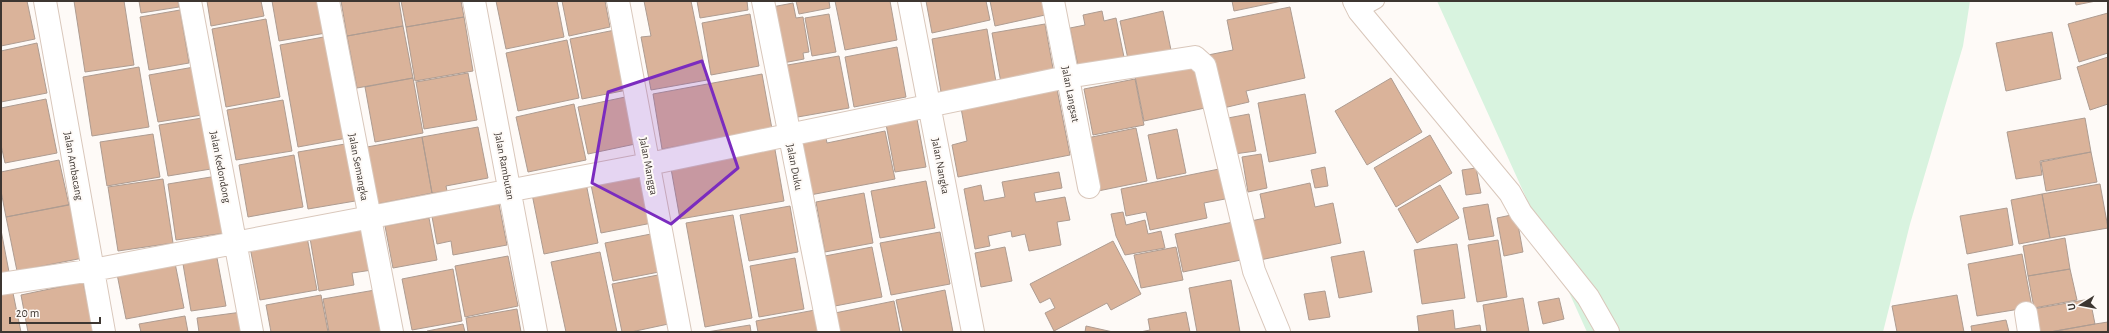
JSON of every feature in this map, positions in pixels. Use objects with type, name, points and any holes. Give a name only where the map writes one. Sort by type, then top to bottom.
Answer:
[{"type":"street","name":"Jalan Ambacang","points":[[45,1],[104,332]]},
{"type":"street","name":"Jalan Kedondong","points":[[190,1],[252,332]]},
{"type":"street","name":"Jalan Semangka","points":[[328,1],[392,332]]},
{"type":"street","name":"Jalan Rambutan","points":[[474,1],[536,332]]},
{"type":"street","name":"Jalan Mangga","points":[[618,1],[680,332]]},
{"type":"street","name":"Jalan Duku","points":[[763,1],[829,332]]},
{"type":"street","name":"Jalan Nangka","points":[[909,1],[973,332]]},
{"type":"street","name":"Jalan Langsat","points":[[1053,1],[1089,187]]},
{"type":"street","points":[[1364,4],[1510,193],[1521,213],[1588,297],[1608,332]]},
{"type":"street","points":[[1,284],[93,270],[369,216],[649,164],[1068,76],[1195,57],[1201,60],[1205,66],[1254,271],[1278,332]]},
{"type":"highlighted area","points":[[702,61],[738,168],[671,224],[592,183],[608,92]]},
{"type":"green space","points":[[1437,1],[1970,1],[1963,46],[1910,224],[1883,332],[1587,332]]},
{"type":"building","points":[[1,1],[27,1],[35,39],[1,46]]},
{"type":"building","points":[[74,1],[124,1],[134,65],[85,72]]},
{"type":"building","points":[[139,1],[178,1],[179,7],[141,13]]},
{"type":"building","points":[[207,1],[261,1],[264,16],[211,26]]},
{"type":"building","points":[[272,1],[320,1],[326,33],[279,41]]},
{"type":"building","points":[[341,1],[399,1],[403,26],[347,36]]},
{"type":"building","points":[[401,1],[461,1],[464,17],[406,27]]},
{"type":"building","points":[[496,1],[557,1],[564,37],[506,49]]},
{"type":"building","points":[[562,1],[605,1],[610,27],[569,36]]},
{"type":"building","points":[[644,1],[691,1],[707,80],[651,90],[641,37],[651,36]]},
{"type":"building","points":[[697,1],[747,1],[748,10],[700,18]]},
{"type":"building","points":[[796,1],[829,1],[830,8],[799,14]]},
{"type":"building","points":[[835,1],[890,1],[897,40],[845,50]]},
{"type":"building","points":[[926,1],[986,1],[990,20],[932,33]]},
{"type":"building","points":[[990,1],[1042,1],[1045,15],[995,26]]},
{"type":"building","points":[[1232,1],[1282,1],[1234,11]]},
{"type":"building","points":[[2075,1],[2096,1],[2076,5]]},
{"type":"building","points":[[793,3],[796,18],[803,17],[809,52],[803,53],[804,59],[783,63],[772,7]]},
{"type":"building","points":[[1290,7],[1305,78],[1246,91],[1249,102],[1219,109],[1208,55],[1233,50],[1227,20]]},
{"type":"building","points":[[180,10],[189,63],[149,70],[140,17]]},
{"type":"building","points":[[1102,11],[1104,21],[1116,18],[1124,57],[1078,66],[1070,28],[1085,25],[1083,15]]},
{"type":"building","points":[[1163,11],[1172,55],[1129,64],[1120,21]]},
{"type":"building","points":[[2108,13],[2108,53],[2079,62],[2068,24]]},
{"type":"building","points":[[750,14],[759,66],[711,75],[702,23]]},
{"type":"building","points":[[829,14],[836,52],[812,56],[805,18]]},
{"type":"building","points":[[464,17],[473,71],[415,81],[406,27]]},
{"type":"building","points":[[266,19],[280,97],[226,107],[212,29]]},
{"type":"building","points":[[1045,24],[1054,74],[1001,83],[992,33]]},
{"type":"building","points":[[403,26],[413,78],[357,88],[347,36]]},
{"type":"building","points":[[987,29],[996,82],[941,92],[932,39]]},
{"type":"building","points":[[615,30],[627,90],[582,99],[570,39]]},
{"type":"building","points":[[2052,32],[2061,79],[2006,91],[1996,43]]},
{"type":"building","points":[[329,36],[347,138],[298,147],[280,45]]},
{"type":"building","points":[[567,40],[579,98],[518,111],[506,53]]},
{"type":"building","points":[[37,43],[47,93],[1,102],[1,51]]},
{"type":"building","points":[[897,47],[906,97],[854,107],[845,57]]},
{"type":"building","points":[[839,56],[849,108],[792,118],[782,66]]},
{"type":"building","points":[[2108,57],[2108,104],[2090,110],[2077,67]]},
{"type":"building","points":[[1196,64],[1205,108],[1144,121],[1135,76]]},
{"type":"building","points":[[139,67],[149,127],[92,136],[83,77]]},
{"type":"building","points":[[194,67],[202,115],[158,122],[149,75]]},
{"type":"building","points":[[468,73],[477,120],[424,129],[416,82]]},
{"type":"building","points":[[762,74],[772,129],[662,149],[653,94]]},
{"type":"building","points":[[413,78],[423,133],[375,142],[365,87]]},
{"type":"building","points":[[1391,78],[1422,132],[1367,165],[1335,111]]},
{"type":"building","points":[[1135,79],[1144,125],[1093,135],[1084,89]]},
{"type":"building","points":[[1057,89],[1070,155],[958,177],[952,145],[967,141],[961,108]]},
{"type":"building","points":[[1305,94],[1316,153],[1269,162],[1258,103]]},
{"type":"building","points":[[630,96],[640,143],[588,154],[578,107]]},
{"type":"building","points":[[46,99],[57,153],[5,163],[1,145],[1,108]]},
{"type":"building","points":[[283,100],[292,151],[236,160],[227,110]]},
{"type":"building","points":[[574,104],[586,160],[528,172],[516,117]]},
{"type":"building","points":[[1249,114],[1256,151],[1234,154],[1228,118]]},
{"type":"building","points":[[202,118],[211,169],[168,176],[159,125]]},
{"type":"building","points":[[2085,118],[2091,152],[2040,161],[2042,175],[2016,179],[2007,132]]},
{"type":"building","points":[[917,119],[926,167],[895,172],[886,124]]},
{"type":"building","points":[[478,127],[488,178],[446,186],[447,191],[432,193],[422,137]]},
{"type":"building","points":[[1136,128],[1147,181],[1098,191],[1087,138]]},
{"type":"building","points":[[1177,129],[1186,173],[1157,179],[1148,135]]},
{"type":"building","points":[[885,131],[895,179],[810,195],[800,138],[825,133],[827,143]]},
{"type":"building","points":[[153,134],[160,177],[107,186],[100,142]]},
{"type":"building","points":[[1430,135],[1452,173],[1396,207],[1374,168]]},
{"type":"building","points":[[422,137],[432,193],[377,204],[367,147]]},
{"type":"building","points":[[351,143],[361,200],[308,209],[298,152]]},
{"type":"building","points":[[774,144],[784,201],[680,219],[670,163]]},
{"type":"building","points":[[2091,152],[2097,182],[2046,191],[2041,162]]},
{"type":"building","points":[[1261,154],[1267,188],[1248,192],[1242,157]]},
{"type":"building","points":[[294,155],[303,207],[248,217],[239,165]]},
{"type":"building","points":[[59,160],[69,205],[6,217],[1,191],[1,172]]},
{"type":"building","points":[[1325,167],[1328,186],[1315,188],[1311,170]]},
{"type":"building","points":[[1476,168],[1481,193],[1466,195],[1462,170]]},
{"type":"building","points":[[646,169],[657,222],[601,233],[590,180]]},
{"type":"building","points":[[1219,169],[1225,199],[1204,203],[1207,218],[1150,230],[1146,212],[1126,216],[1121,189]]},
{"type":"building","points":[[1059,172],[1062,188],[1034,193],[1036,202],[1065,197],[1070,220],[1057,222],[1061,245],[1029,251],[1025,234],[1012,237],[1011,231],[988,236],[990,246],[975,249],[964,189],[981,185],[984,201],[1005,197],[1002,182]]},
{"type":"building","points":[[217,176],[225,233],[176,240],[168,184]]},
{"type":"building","points":[[585,178],[598,243],[544,254],[531,189]]},
{"type":"building","points":[[163,179],[173,243],[118,251],[108,187]]},
{"type":"building","points":[[926,181],[935,228],[880,238],[871,191]]},
{"type":"building","points":[[1310,183],[1315,207],[1333,203],[1341,243],[1260,260],[1251,221],[1265,218],[1260,194]]},
{"type":"building","points":[[2100,184],[2108,228],[2050,238],[2042,194]]},
{"type":"building","points":[[1440,185],[1459,218],[1417,243],[1398,209]]},
{"type":"building","points":[[864,193],[873,243],[825,252],[816,202]]},
{"type":"building","points":[[2042,194],[2050,238],[2019,244],[2011,200]]},
{"type":"building","points":[[498,199],[507,245],[453,255],[451,241],[437,244],[431,211]]},
{"type":"building","points":[[72,204],[83,258],[17,271],[6,217]]},
{"type":"building","points":[[1488,204],[1494,236],[1469,240],[1463,208]]},
{"type":"building","points":[[790,206],[798,252],[749,261],[740,215]]},
{"type":"building","points":[[2007,208],[2013,245],[1967,254],[1960,216]]},
{"type":"building","points":[[1123,212],[1126,225],[1145,220],[1148,234],[1161,231],[1165,248],[1125,255],[1116,236],[1111,214]]},
{"type":"building","points":[[1516,214],[1523,252],[1504,256],[1497,218]]},
{"type":"building","points":[[733,215],[752,318],[705,327],[686,223]]},
{"type":"building","points":[[429,218],[437,260],[393,268],[385,226]]},
{"type":"building","points":[[1233,222],[1241,260],[1183,272],[1175,234]]},
{"type":"building","points":[[365,228],[372,270],[352,273],[354,285],[319,291],[310,238]]},
{"type":"building","points":[[1,230],[9,272],[1,274]]},
{"type":"building","points":[[940,232],[950,284],[891,295],[880,243]]},
{"type":"building","points":[[656,233],[664,271],[613,281],[605,243]]},
{"type":"building","points":[[307,237],[317,290],[260,300],[250,247]]},
{"type":"building","points":[[2065,238],[2070,269],[2028,276],[2023,246]]},
{"type":"building","points":[[1498,240],[1507,297],[1477,302],[1468,245]]},
{"type":"building","points":[[1113,241],[1141,294],[1111,310],[1107,303],[1054,331],[1045,313],[1055,308],[1050,298],[1040,303],[1030,284]]},
{"type":"building","points":[[1457,244],[1465,298],[1422,304],[1414,250]]},
{"type":"building","points":[[872,247],[882,297],[835,306],[825,256]]},
{"type":"building","points":[[1005,247],[1012,281],[981,287],[975,253]]},
{"type":"building","points":[[1176,247],[1183,280],[1141,288],[1134,255]]},
{"type":"building","points":[[1364,251],[1372,292],[1339,298],[1331,257]]},
{"type":"building","points":[[600,252],[617,332],[566,332],[551,262]]},
{"type":"building","points":[[2022,254],[2032,307],[1977,316],[1968,264]]},
{"type":"building","points":[[508,256],[518,306],[465,317],[455,266]]},
{"type":"building","points":[[217,258],[226,306],[191,311],[183,264]]},
{"type":"building","points":[[795,258],[804,309],[759,317],[750,266]]},
{"type":"building","points":[[175,263],[184,308],[126,319],[117,274]]},
{"type":"building","points":[[453,269],[462,321],[412,330],[402,279]]},
{"type":"building","points":[[2070,269],[2077,300],[2034,308],[2028,276]]},
{"type":"building","points":[[663,274],[673,323],[631,332],[622,332],[612,284]]},
{"type":"building","points":[[1231,280],[1240,332],[1197,332],[1189,288]]},
{"type":"building","points":[[83,282],[94,332],[28,332],[21,295]]},
{"type":"building","points":[[375,290],[383,332],[329,332],[323,299]]},
{"type":"building","points":[[945,290],[953,332],[903,332],[896,300]]},
{"type":"building","points":[[1325,291],[1330,317],[1309,320],[1304,294]]},
{"type":"building","points":[[13,293],[21,332],[1,332],[1,295]]},
{"type":"building","points":[[321,295],[328,332],[271,332],[266,305]]},
{"type":"building","points":[[1957,295],[1964,332],[1897,332],[1892,306]]},
{"type":"building","points":[[1523,298],[1529,332],[1487,332],[1483,305]]},
{"type":"building","points":[[1559,298],[1564,319],[1543,324],[1538,302]]},
{"type":"building","points":[[2090,299],[2095,324],[2050,332],[2036,332],[2033,309]]},
{"type":"building","points":[[894,301],[900,332],[839,332],[835,313]]},
{"type":"building","points":[[517,309],[521,332],[468,332],[466,318]]},
{"type":"building","points":[[815,310],[819,332],[758,332],[756,321]]},
{"type":"building","points":[[1453,310],[1455,329],[1480,325],[1481,332],[1419,332],[1417,316]]},
{"type":"building","points":[[242,312],[245,332],[199,332],[197,318]]},
{"type":"building","points":[[1186,312],[1190,332],[1140,332],[1150,330],[1148,319]]},
{"type":"building","points":[[185,316],[188,332],[141,332],[139,324]]},
{"type":"building","points":[[2006,320],[2009,332],[1972,332],[1971,326]]},
{"type":"building","points":[[2108,322],[2108,332],[2050,332],[2095,324]]},
{"type":"building","points":[[463,324],[465,332],[427,332],[427,331]]},
{"type":"building","points":[[750,325],[751,332],[707,332]]},
{"type":"building","points":[[1086,326],[1113,332],[1085,332]]}]
